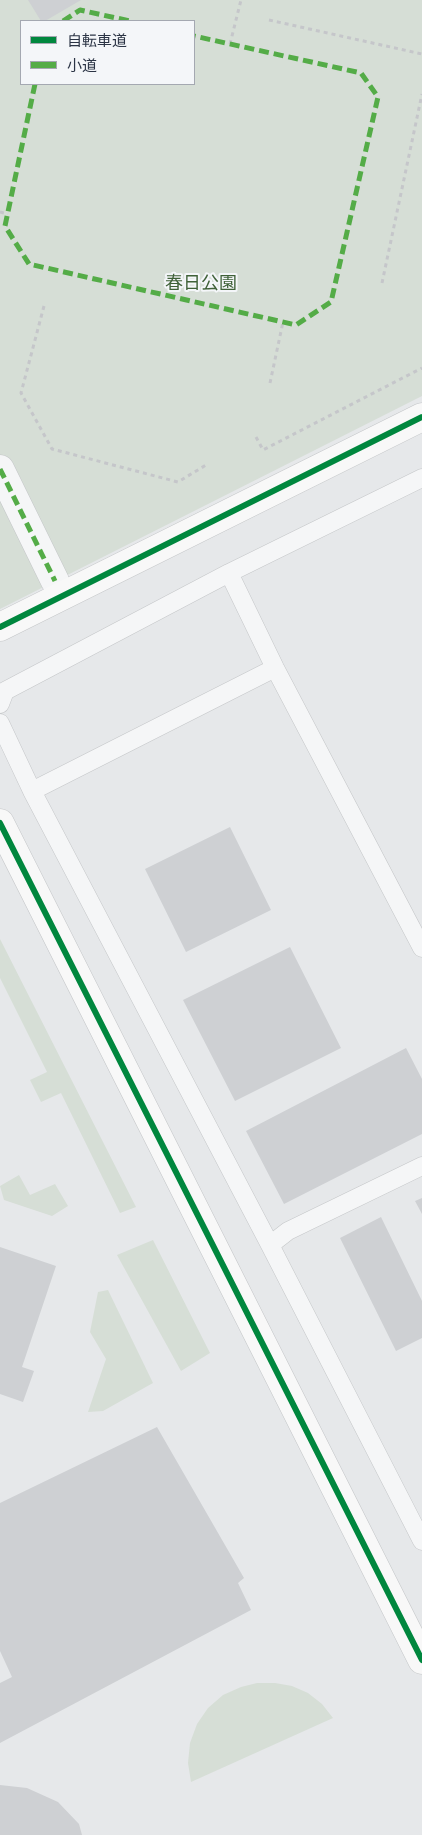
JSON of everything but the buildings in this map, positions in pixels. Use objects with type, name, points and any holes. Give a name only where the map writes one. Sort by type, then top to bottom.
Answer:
[{"type":"street","points":[[0,627],[422,416]]},
{"type":"street","points":[[0,469],[55,581]]},
{"type":"street","points":[[0,823],[422,1660]]},
{"type":"lane","points":[[0,704],[5,692],[229,573],[422,478]]},
{"type":"lane","points":[[229,573],[275,668],[422,948]]},
{"type":"lane","points":[[32,791],[275,668]]},
{"type":"lane","points":[[0,723],[32,791],[270,1245],[422,1542]]},
{"type":"lane","points":[[270,1245],[288,1231],[422,1166]]},
{"type":"path","points":[[230,44],[241,0]]},
{"type":"path","points":[[268,20],[422,54]]},
{"type":"path","points":[[382,283],[422,94]]},
{"type":"path","points":[[0,212],[8,214]]},
{"type":"path","points":[[44,306],[21,393],[52,449],[178,482],[206,465]]},
{"type":"path","points":[[270,384],[283,322]]},
{"type":"path","points":[[256,437],[263,450],[422,368]]},
{"type":"green space","name":"春日公園","points":[[0,0],[422,0],[422,396],[0,609]]},
{"type":"green space","points":[[0,939],[136,1207],[120,1213],[61,1093],[41,1102],[30,1080],[47,1072],[0,978]]},
{"type":"green space","points":[[19,1175],[30,1195],[55,1184],[68,1206],[52,1216],[4,1200],[0,1186]]},
{"type":"green space","points":[[153,1240],[210,1353],[181,1371],[117,1255]]},
{"type":"green space","points":[[108,1290],[153,1383],[103,1411],[88,1412],[106,1359],[90,1332],[98,1292]]},
{"type":"green space","points":[[257,1683],[275,1683],[292,1686],[308,1693],[322,1704],[333,1718],[191,1782],[188,1763],[190,1743],[197,1724],[208,1708],[223,1695],[241,1687]]},
{"type":"marked path","points":[[65,20],[80,10],[125,20]]},
{"type":"marked path","points":[[35,85],[5,226],[29,264],[296,325],[331,302],[378,97],[361,73],[195,36]]},
{"type":"marked path","points":[[0,469],[55,581]]},
{"type":"cycle path","points":[[0,627],[422,417]]},
{"type":"cycle path","points":[[0,823],[422,1660]]}]
